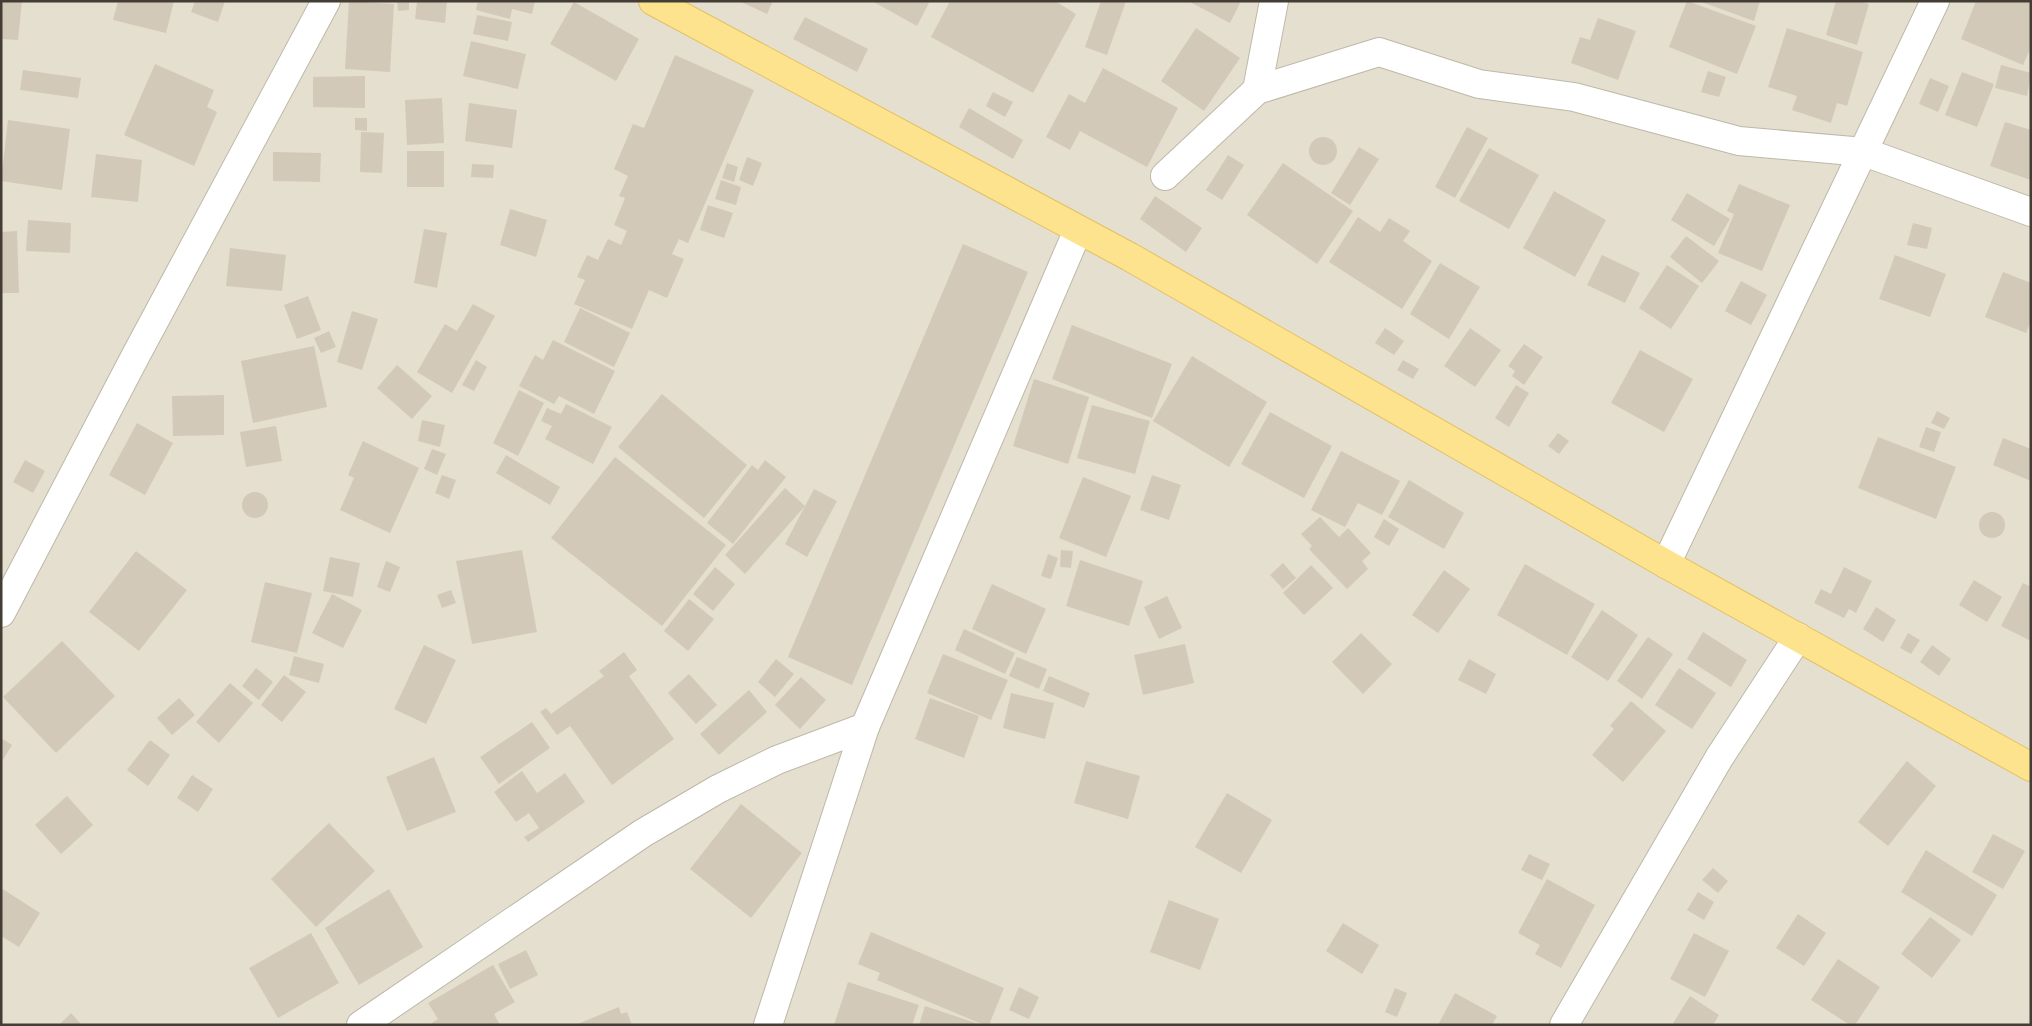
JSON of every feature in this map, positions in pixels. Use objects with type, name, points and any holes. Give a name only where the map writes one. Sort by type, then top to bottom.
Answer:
[{"type":"main road","points":[[653,1],[1130,257],[1666,564],[2031,768]]},
{"type":"street","points":[[1,613],[136,355],[326,1]]},
{"type":"street","points":[[1256,90],[1274,1]]},
{"type":"street","points":[[1666,564],[1935,1]]},
{"type":"street","points":[[1165,176],[1256,90],[1378,52],[1479,84],[1574,97],[1739,141],[1864,152],[2031,212]]},
{"type":"street","points":[[768,1025],[865,728],[1078,230]]},
{"type":"street","points":[[1564,1025],[1719,758],[1798,637]]},
{"type":"street","points":[[361,1025],[643,834],[718,789],[777,760],[865,728]]},
{"type":"shaded area","points":[[1,1],[2031,1],[2031,1025],[1,1025]]},
{"type":"building","points":[[1,1],[22,1],[18,40],[1,39]]},
{"type":"building","points":[[118,1],[174,1],[166,33],[113,20]]},
{"type":"building","points":[[195,1],[225,1],[218,22],[191,12]]},
{"type":"building","points":[[349,1],[394,4],[390,72],[345,69]]},
{"type":"building","points":[[397,1],[409,1],[409,10],[398,11]]},
{"type":"building","points":[[417,1],[447,1],[445,23],[415,19]]},
{"type":"building","points":[[478,1],[535,1],[532,14],[512,9],[510,19],[476,10]]},
{"type":"building","points":[[739,1],[773,1],[767,14]]},
{"type":"building","points":[[872,1],[930,1],[917,26]]},
{"type":"building","points":[[950,1],[1055,1],[1076,14],[1033,93],[931,37]]},
{"type":"building","points":[[1101,1],[1126,1],[1107,55],[1085,47]]},
{"type":"building","points":[[1188,1],[1241,1],[1230,23]]},
{"type":"building","points":[[1687,1],[1756,26],[1737,74],[1669,47]]},
{"type":"building","points":[[1699,1],[1760,1],[1754,21]]},
{"type":"building","points":[[1836,1],[1860,1],[1869,4],[1857,45],[1826,35]]},
{"type":"building","points":[[1976,1],[2031,1],[2031,47],[2023,65],[1961,39]]},
{"type":"building","points":[[574,2],[639,39],[616,81],[550,44]]},
{"type":"building","points":[[477,15],[512,22],[508,41],[473,34]]},
{"type":"building","points":[[805,17],[868,49],[857,72],[793,39]]},
{"type":"building","points":[[1598,18],[1636,31],[1618,80],[1571,63],[1580,37],[1590,40]]},
{"type":"building","points":[[1196,28],[1240,58],[1204,111],[1161,81]]},
{"type":"building","points":[[1787,28],[1863,52],[1847,106],[1837,103],[1831,123],[1792,110],[1797,96],[1768,87]]},
{"type":"building","points":[[471,41],[526,54],[518,89],[463,76]]},
{"type":"building","points":[[675,55],[754,90],[688,243],[679,239],[672,254],[684,259],[667,298],[649,290],[632,329],[574,304],[585,280],[577,277],[587,255],[598,260],[608,239],[621,245],[627,231],[614,225],[625,198],[619,196],[628,176],[614,169],[633,124],[644,128]]},
{"type":"building","points":[[155,64],[214,90],[207,107],[217,112],[194,166],[124,135]]},
{"type":"building","points":[[2001,65],[2031,73],[2027,96],[1995,88]]},
{"type":"building","points":[[1103,68],[1178,108],[1147,167],[1080,131],[1070,150],[1046,137],[1069,94],[1085,103]]},
{"type":"building","points":[[23,70],[81,78],[78,98],[20,90]]},
{"type":"building","points":[[1708,71],[1726,77],[1719,97],[1701,92]]},
{"type":"building","points":[[1962,72],[1994,84],[1977,127],[1945,115]]},
{"type":"building","points":[[365,76],[365,108],[313,107],[313,77]]},
{"type":"building","points":[[1930,78],[1949,86],[1938,112],[1919,104]]},
{"type":"building","points":[[993,92],[1013,102],[1005,117],[986,106]]},
{"type":"building","points":[[442,98],[444,143],[407,145],[405,100]]},
{"type":"building","points":[[469,103],[517,110],[512,148],[465,141]]},
{"type":"building","points":[[969,108],[1023,140],[1013,159],[959,127]]},
{"type":"building","points":[[355,118],[367,118],[367,131],[355,130]]},
{"type":"building","points":[[8,120],[70,129],[62,190],[1,181]]},
{"type":"building","points":[[2005,122],[2031,130],[2031,180],[1990,166]]},
{"type":"building","points":[[1467,127],[1488,138],[1455,198],[1435,187]]},
{"type":"building","points":[[361,132],[384,133],[382,173],[360,172]]},
{"type":"building","points":[[1323,137],[1333,141],[1337,151],[1333,161],[1323,165],[1313,161],[1309,151],[1313,141]]},
{"type":"building","points":[[1359,147],[1379,159],[1350,205],[1331,193]]},
{"type":"building","points":[[1489,148],[1539,175],[1509,229],[1459,201]]},
{"type":"building","points":[[407,151],[444,151],[444,187],[407,187]]},
{"type":"building","points":[[273,152],[321,153],[320,182],[273,181]]},
{"type":"building","points":[[96,154],[142,160],[138,202],[91,197]]},
{"type":"building","points":[[1228,155],[1244,165],[1222,200],[1206,190]]},
{"type":"building","points":[[747,157],[762,163],[753,186],[739,180]]},
{"type":"building","points":[[727,163],[738,167],[734,182],[722,178]]},
{"type":"building","points":[[1283,163],[1353,211],[1317,264],[1247,215]]},
{"type":"building","points":[[472,164],[494,165],[493,178],[471,177]]},
{"type":"building","points":[[721,180],[741,187],[736,205],[715,199]]},
{"type":"building","points":[[1739,184],[1790,205],[1762,271],[1718,253],[1734,214],[1727,211]]},
{"type":"building","points":[[1554,191],[1606,220],[1575,277],[1523,248]]},
{"type":"building","points":[[1687,193],[1730,219],[1714,246],[1671,220]]},
{"type":"building","points":[[1155,196],[1202,228],[1186,252],[1140,219]]},
{"type":"building","points":[[708,205],[733,213],[724,238],[700,230]]},
{"type":"building","points":[[510,209],[547,220],[536,257],[500,245]]},
{"type":"building","points":[[1358,217],[1380,232],[1389,218],[1410,231],[1403,241],[1432,261],[1402,309],[1329,262]]},
{"type":"building","points":[[28,220],[71,223],[70,253],[26,251]]},
{"type":"building","points":[[1913,223],[1932,228],[1927,249],[1907,245]]},
{"type":"building","points":[[424,229],[447,233],[437,288],[414,283]]},
{"type":"building","points":[[17,231],[19,293],[1,293],[1,232]]},
{"type":"building","points":[[1686,236],[1719,261],[1702,283],[1670,257]]},
{"type":"building","points":[[963,244],[1028,272],[852,685],[788,657]]},
{"type":"building","points":[[230,248],[286,255],[282,291],[226,286]]},
{"type":"building","points":[[1602,255],[1640,273],[1625,303],[1587,285]]},
{"type":"building","points":[[1895,255],[1946,274],[1930,317],[1879,299]]},
{"type":"building","points":[[1440,263],[1480,287],[1449,339],[1410,314]]},
{"type":"building","points":[[1667,265],[1699,286],[1671,329],[1639,308]]},
{"type":"building","points":[[2003,272],[2031,283],[2031,321],[2026,333],[1985,317]]},
{"type":"building","points":[[1741,281],[1767,295],[1751,325],[1725,311]]},
{"type":"building","points":[[308,296],[321,330],[297,339],[284,305]]},
{"type":"building","points":[[473,304],[495,316],[452,393],[417,372],[445,324],[457,331]]},
{"type":"building","points":[[580,308],[630,333],[614,367],[564,342]]},
{"type":"building","points":[[352,311],[378,319],[362,370],[337,362]]},
{"type":"building","points":[[1072,325],[1172,364],[1152,418],[1052,379]]},
{"type":"building","points":[[1385,328],[1404,341],[1394,355],[1375,343]]},
{"type":"building","points":[[1470,328],[1501,350],[1475,387],[1444,366]]},
{"type":"building","points":[[329,331],[336,347],[321,353],[314,338]]},
{"type":"building","points":[[553,340],[615,371],[594,414],[559,396],[554,404],[519,386],[535,355],[543,360]]},
{"type":"building","points":[[1524,344],[1543,357],[1524,385],[1512,376],[1515,371],[1508,366]]},
{"type":"building","points":[[314,346],[327,407],[253,423],[241,361]]},
{"type":"building","points":[[1640,350],[1693,379],[1664,432],[1611,403]]},
{"type":"building","points":[[1192,356],[1267,402],[1229,467],[1153,421]]},
{"type":"building","points":[[476,360],[487,367],[474,391],[462,385]]},
{"type":"building","points":[[1403,360],[1419,369],[1413,379],[1397,370]]},
{"type":"building","points":[[397,365],[432,396],[412,419],[377,388]]},
{"type":"building","points":[[1034,379],[1089,397],[1068,464],[1013,446]]},
{"type":"building","points":[[1516,385],[1529,393],[1509,427],[1495,418]]},
{"type":"building","points":[[519,390],[544,403],[518,456],[493,443]]},
{"type":"building","points":[[662,394],[747,465],[704,518],[618,447]]},
{"type":"building","points":[[224,395],[224,435],[173,436],[172,396]]},
{"type":"building","points":[[566,404],[612,427],[593,464],[545,439],[552,426],[541,421],[547,408],[561,414]]},
{"type":"building","points":[[1092,405],[1150,421],[1135,474],[1077,458]]},
{"type":"building","points":[[1937,411],[1950,418],[1944,429],[1931,423]]},
{"type":"building","points":[[1270,412],[1332,446],[1304,498],[1241,464]]},
{"type":"building","points":[[422,420],[445,425],[440,447],[418,441]]},
{"type":"building","points":[[137,423],[173,443],[145,495],[109,475]]},
{"type":"building","points":[[276,426],[282,461],[246,467],[240,432]]},
{"type":"building","points":[[1926,427],[1941,432],[1934,452],[1919,447]]},
{"type":"building","points":[[1558,433],[1569,441],[1559,454],[1548,446]]},
{"type":"building","points":[[1878,437],[1956,467],[1936,519],[1858,488]]},
{"type":"building","points":[[2003,438],[2031,449],[2031,481],[1993,465]]},
{"type":"building","points":[[363,441],[419,468],[390,533],[340,510],[354,478],[348,475]]},
{"type":"building","points":[[432,449],[446,454],[437,475],[424,469]]},
{"type":"building","points":[[1341,451],[1400,481],[1382,515],[1358,503],[1345,527],[1311,510]]},
{"type":"building","points":[[506,455],[560,487],[550,505],[496,473]]},
{"type":"building","points":[[615,457],[726,545],[662,626],[551,538]]},
{"type":"building","points":[[25,460],[45,471],[33,493],[13,482]]},
{"type":"building","points":[[765,460],[786,477],[733,544],[707,523],[752,465],[758,470]]},
{"type":"building","points":[[442,475],[456,480],[449,499],[435,493]]},
{"type":"building","points":[[1152,475],[1181,485],[1169,520],[1140,510]]},
{"type":"building","points":[[1083,477],[1131,496],[1106,557],[1059,538]]},
{"type":"building","points":[[1409,480],[1464,513],[1444,549],[1388,517]]},
{"type":"building","points":[[785,488],[805,506],[745,574],[725,555]]},
{"type":"building","points":[[814,489],[837,501],[807,557],[785,544]]},
{"type":"building","points":[[255,492],[264,496],[268,505],[264,514],[255,518],[246,514],[242,505],[246,496]]},
{"type":"building","points":[[1992,512],[2001,516],[2005,525],[2001,534],[1992,538],[1983,534],[1979,525],[1983,516]]},
{"type":"building","points":[[1320,517],[1339,537],[1348,528],[1371,553],[1362,561],[1368,569],[1347,589],[1309,549],[1312,546],[1301,534]]},
{"type":"building","points":[[1384,519],[1399,529],[1389,546],[1374,537]]},
{"type":"building","points":[[522,550],[537,632],[472,644],[456,561]]},
{"type":"building","points":[[1061,550],[1073,551],[1071,568],[1060,567]]},
{"type":"building","points":[[136,551],[187,590],[139,651],[89,612]]},
{"type":"building","points":[[1048,554],[1058,558],[1051,579],[1041,576]]},
{"type":"building","points":[[330,557],[360,563],[353,597],[323,591]]},
{"type":"building","points":[[1080,560],[1143,581],[1129,626],[1066,606]]},
{"type":"building","points":[[386,561],[400,567],[390,592],[377,587]]},
{"type":"building","points":[[1283,563],[1296,578],[1283,589],[1270,575]]},
{"type":"building","points":[[1525,564],[1595,604],[1567,655],[1497,615]]},
{"type":"building","points":[[1311,565],[1333,588],[1304,615],[1283,593]]},
{"type":"building","points":[[715,567],[735,584],[713,611],[693,594]]},
{"type":"building","points":[[1844,567],[1872,581],[1856,613],[1849,609],[1844,618],[1814,603],[1821,589],[1831,594]]},
{"type":"building","points":[[1444,570],[1470,589],[1438,633],[1412,615]]},
{"type":"building","points":[[1974,580],[2002,597],[1987,622],[1959,605]]},
{"type":"building","points":[[265,582],[312,593],[297,653],[251,642]]},
{"type":"building","points":[[2023,583],[2031,587],[2031,641],[2001,626]]},
{"type":"building","points":[[992,584],[1046,609],[1026,654],[972,629]]},
{"type":"building","points":[[451,590],[456,603],[442,608],[437,595]]},
{"type":"building","points":[[332,594],[362,610],[343,648],[312,633]]},
{"type":"building","points":[[1167,596],[1182,628],[1159,639],[1144,607]]},
{"type":"building","points":[[689,599],[714,619],[688,651],[664,631]]},
{"type":"building","points":[[1876,607],[1896,620],[1883,642],[1863,629]]},
{"type":"building","points":[[1602,610],[1638,635],[1608,681],[1571,657]]},
{"type":"building","points":[[964,629],[1015,653],[1005,674],[955,650]]},
{"type":"building","points":[[1703,632],[1747,660],[1731,687],[1687,659]]},
{"type":"building","points":[[1361,633],[1392,664],[1363,694],[1332,662]]},
{"type":"building","points":[[1908,633],[1920,640],[1911,654],[1900,648]]},
{"type":"building","points":[[1648,637],[1673,654],[1642,699],[1617,681]]},
{"type":"building","points":[[62,641],[115,696],[56,753],[3,697]]},
{"type":"building","points":[[1185,644],[1194,683],[1143,695],[1134,655]]},
{"type":"building","points":[[424,645],[456,660],[426,724],[394,709]]},
{"type":"building","points":[[1932,645],[1951,659],[1939,676],[1920,662]]},
{"type":"building","points":[[624,652],[637,670],[629,676],[674,739],[612,785],[570,726],[557,735],[540,712],[546,708],[551,714],[604,676],[599,671]]},
{"type":"building","points":[[943,654],[1008,680],[991,720],[927,693]]},
{"type":"building","points":[[294,656],[324,664],[319,683],[289,675]]},
{"type":"building","points":[[1017,657],[1047,669],[1039,689],[1009,676]]},
{"type":"building","points":[[776,659],[794,674],[775,697],[758,682]]},
{"type":"building","points":[[1469,659],[1496,674],[1486,694],[1458,680]]},
{"type":"building","points":[[256,668],[273,682],[259,700],[242,686]]},
{"type":"building","points":[[1679,668],[1716,693],[1692,729],[1655,705]]},
{"type":"building","points":[[689,674],[717,705],[696,724],[668,693]]},
{"type":"building","points":[[284,675],[306,692],[282,722],[261,705]]},
{"type":"building","points":[[1049,676],[1090,693],[1084,708],[1043,691]]},
{"type":"building","points":[[801,677],[826,700],[800,729],[775,705]]},
{"type":"building","points":[[230,683],[253,703],[219,743],[196,722]]},
{"type":"building","points":[[749,690],[767,712],[719,755],[700,734]]},
{"type":"building","points":[[1011,693],[1054,703],[1045,739],[1003,728]]},
{"type":"building","points":[[179,698],[195,715],[172,735],[157,718]]},
{"type":"building","points":[[930,698],[979,716],[964,758],[915,739]]},
{"type":"building","points":[[1631,701],[1666,731],[1623,782],[1592,755],[1614,729],[1610,726]]},
{"type":"building","points":[[532,722],[550,748],[499,784],[480,757]]},
{"type":"building","points":[[1,738],[12,745],[1,763]]},
{"type":"building","points":[[150,740],[170,755],[148,786],[127,770]]},
{"type":"building","points":[[434,757],[456,812],[407,831],[386,777]]},
{"type":"building","points":[[1086,761],[1140,776],[1128,819],[1074,803]]},
{"type":"building","points":[[1907,761],[1936,786],[1888,846],[1858,822]]},
{"type":"building","points":[[522,771],[537,793],[565,773],[585,802],[528,842],[524,837],[539,828],[529,813],[516,822],[494,792]]},
{"type":"building","points":[[192,775],[213,789],[198,812],[177,798]]},
{"type":"building","points":[[1227,793],[1272,820],[1241,873],[1195,847]]},
{"type":"building","points":[[67,796],[93,825],[61,854],[35,825]]},
{"type":"building","points":[[741,804],[802,853],[751,918],[690,869]]},
{"type":"building","points":[[329,823],[375,871],[316,927],[271,879]]},
{"type":"building","points":[[1993,834],[2025,851],[2003,889],[1972,872]]},
{"type":"building","points":[[1926,850],[1997,895],[1972,936],[1901,892]]},
{"type":"building","points":[[1529,854],[1550,864],[1542,880],[1521,870]]},
{"type":"building","points":[[1713,868],[1728,881],[1718,893],[1702,880]]},
{"type":"building","points":[[1547,879],[1595,905],[1561,968],[1535,954],[1540,945],[1518,933]]},
{"type":"building","points":[[1,888],[40,913],[19,947],[1,936]]},
{"type":"building","points":[[389,889],[423,947],[359,985],[325,928]]},
{"type":"building","points":[[1698,892],[1714,902],[1704,920],[1687,910]]},
{"type":"building","points":[[1169,900],[1219,919],[1200,970],[1150,952]]},
{"type":"building","points":[[1798,914],[1826,933],[1804,966],[1776,948]]},
{"type":"building","points":[[1930,917],[1961,940],[1932,978],[1901,954]]},
{"type":"building","points":[[1343,923],[1379,945],[1362,974],[1326,951]]},
{"type":"building","points":[[871,932],[1004,988],[989,1025],[984,1025],[877,980],[880,973],[858,964]]},
{"type":"building","points":[[311,933],[339,983],[278,1018],[249,968]]},
{"type":"building","points":[[1694,933],[1729,951],[1705,997],[1670,979]]},
{"type":"building","points":[[526,950],[538,975],[510,989],[498,964]]},
{"type":"building","points":[[1838,959],[1880,987],[1855,1025],[1850,1025],[1811,1000]]},
{"type":"building","points":[[493,965],[515,1002],[494,1014],[500,1025],[429,1025],[438,1019],[428,1003]]},
{"type":"building","points":[[848,982],[919,1005],[912,1025],[834,1025]]},
{"type":"building","points":[[1019,987],[1039,997],[1029,1019],[1009,1010]]},
{"type":"building","points":[[1395,988],[1407,993],[1397,1017],[1385,1012]]},
{"type":"building","points":[[1455,993],[1497,1016],[1492,1025],[1438,1025]]},
{"type":"building","points":[[1690,996],[1719,1015],[1713,1025],[1672,1025]]},
{"type":"building","points":[[925,1006],[979,1024],[979,1025],[919,1025]]},
{"type":"building","points":[[619,1007],[621,1014],[627,1012],[632,1025],[575,1025]]},
{"type":"building","points":[[71,1013],[82,1025],[59,1025]]}]
